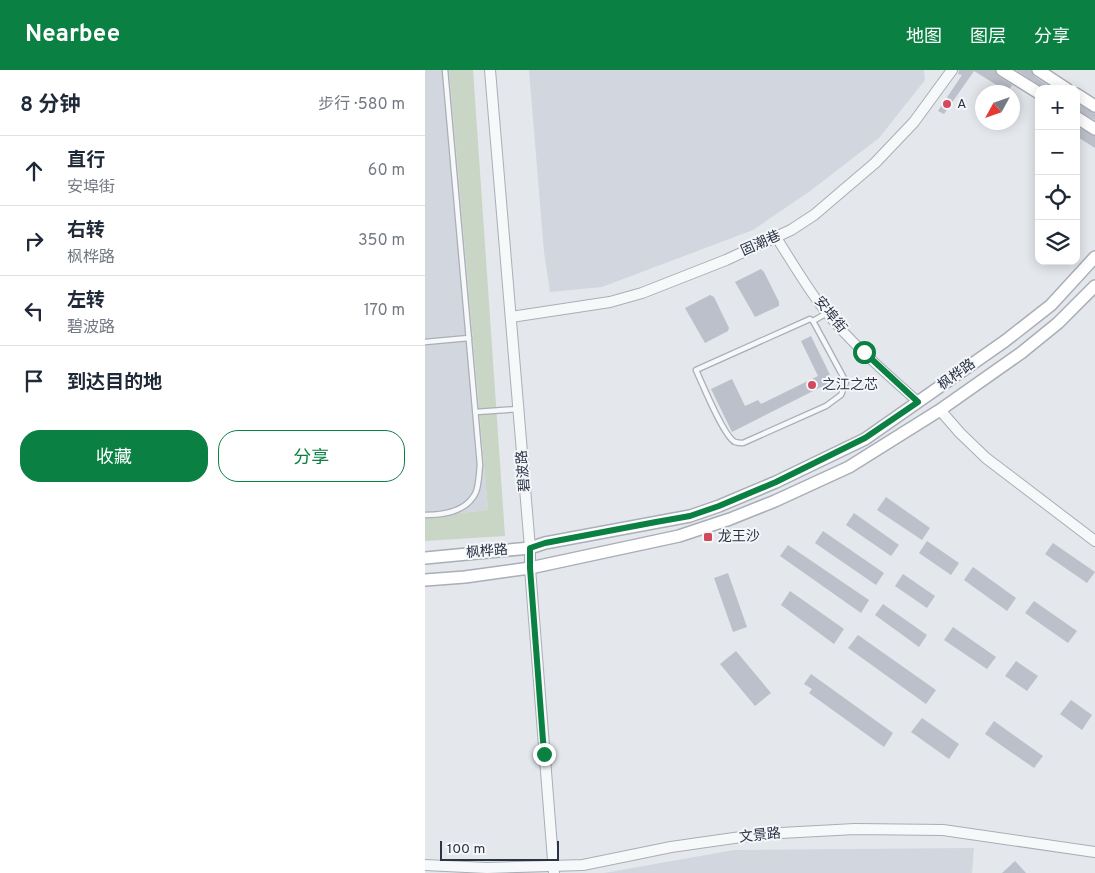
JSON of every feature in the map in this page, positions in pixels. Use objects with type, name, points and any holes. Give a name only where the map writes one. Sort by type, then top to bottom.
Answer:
[{"type":"main road","points":[[1001,70],[1035,91]]},
{"type":"main road","points":[[1038,70],[1061,85]]},
{"type":"main road","points":[[1080,97],[1095,106]]},
{"type":"main road","points":[[1080,120],[1095,129]]},
{"type":"main road","name":"枫桦路","points":[[425,558],[530,548],[545,543],[690,516],[776,482],[865,438],[1005,341],[1051,305],[1095,257]]},
{"type":"main road","name":"枫桦路","points":[[425,580],[465,577],[530,568],[679,536],[775,502],[849,467],[940,410],[1036,341],[1058,323],[1095,286]]},
{"type":"street","name":"碧波路","points":[[490,70],[530,548],[553,869]]},
{"type":"street","name":"固潮巷","points":[[511,317],[610,302],[642,293],[726,260],[791,230],[814,214],[875,163],[914,122],[952,70]]},
{"type":"street","name":"安埠街","points":[[776,237],[827,313],[847,336],[918,402]]},
{"type":"street","points":[[940,410],[986,458],[1095,541]]},
{"type":"street","name":"文景路","points":[[425,866],[553,869],[671,847],[762,834],[855,829],[943,830],[1095,852]]},
{"type":"lane","points":[[425,515],[443,514],[460,509],[470,500],[476,492],[480,465],[445,70]]},
{"type":"lane","points":[[813,321],[846,382],[841,395],[826,406],[743,443],[735,442],[728,436],[721,424],[696,370],[809,319],[813,321],[827,313]]},
{"type":"lane","points":[[425,342],[469,338]]},
{"type":"lane","points":[[476,412],[519,409]]},
{"type":"shaded area","points":[[425,70],[449,70],[488,510],[425,517]]},
{"type":"shaded area","points":[[529,70],[924,70],[925,80],[879,138],[810,191],[753,230],[602,287],[550,292],[544,252]]},
{"type":"shaded area","points":[[974,848],[972,873],[604,873],[734,850]]},
{"type":"green space","points":[[449,70],[473,70],[505,536],[425,541],[425,517],[488,510]]},
{"type":"building","points":[[959,70],[995,70],[998,76],[1012,85],[997,85],[974,71],[944,114],[938,111],[962,75],[958,74]]},
{"type":"building","points":[[1016,70],[1031,70],[1034,76],[1047,85],[1039,85]]},
{"type":"building","points":[[1080,105],[1095,113],[1095,120],[1080,112]]},
{"type":"building","points":[[1080,128],[1095,136],[1095,148],[1080,139]]},
{"type":"building","points":[[761,269],[779,302],[779,306],[755,317],[735,282]]},
{"type":"building","points":[[710,295],[714,297],[729,328],[728,331],[705,343],[685,308]]},
{"type":"building","name":"之江之芯","points":[[811,336],[833,381],[732,432],[711,389],[732,379],[745,406],[758,400],[761,404],[818,376],[801,341]]},
{"type":"building","points":[[886,497],[930,528],[922,540],[877,510]]},
{"type":"building","points":[[854,513],[899,545],[891,556],[846,525]]},
{"type":"building","points":[[823,531],[884,573],[876,585],[815,543]]},
{"type":"building","points":[[927,541],[959,563],[951,575],[919,553]]},
{"type":"building","points":[[1053,543],[1095,572],[1087,583],[1045,554]]},
{"type":"building","points":[[788,545],[869,600],[861,613],[780,556]]},
{"type":"building","points":[[973,567],[1016,598],[1007,611],[964,580]]},
{"type":"building","points":[[728,573],[747,627],[733,632],[714,578]]},
{"type":"building","points":[[903,574],[935,596],[927,608],[895,586]]},
{"type":"building","points":[[790,591],[844,629],[834,644],[781,605]]},
{"type":"building","points":[[1034,601],[1077,631],[1068,643],[1025,613]]},
{"type":"building","points":[[883,604],[927,635],[919,647],[875,615]]},
{"type":"building","points":[[953,627],[996,657],[987,669],[944,640]]},
{"type":"building","points":[[858,635],[936,690],[926,704],[848,648]]},
{"type":"building","points":[[736,651],[771,693],[755,706],[720,664]]},
{"type":"building","points":[[1016,661],[1038,676],[1027,691],[1005,676]]},
{"type":"building","points":[[811,674],[893,733],[884,747],[809,693],[812,689],[804,684]]},
{"type":"building","points":[[1071,700],[1092,715],[1082,730],[1060,714]]},
{"type":"building","points":[[922,718],[959,744],[949,759],[911,732]]},
{"type":"building","points":[[994,721],[1043,756],[1034,768],[985,734]]},
{"type":"building","points":[[1015,861],[1026,873],[1002,873]]},
{"type":"place","name":"A","points":[[947,104]]},
{"type":"place","name":"之江之芯","points":[[812,385]]},
{"type":"place","name":"龙王沙","points":[[708,537]]},
{"type":"route","points":[[544,754],[530,548],[545,543],[690,516],[776,482],[865,438],[918,402],[864,352]]}]
